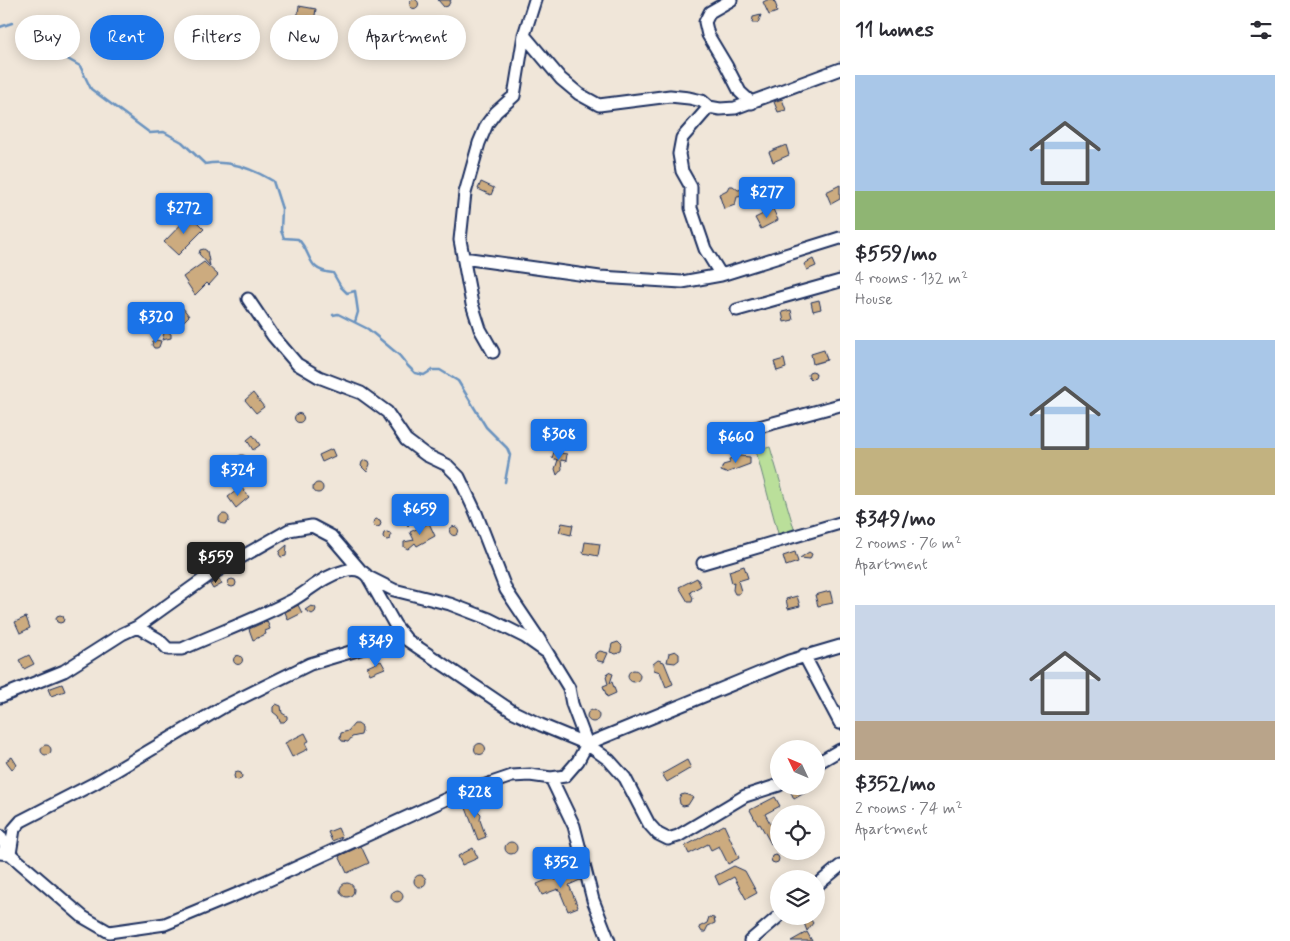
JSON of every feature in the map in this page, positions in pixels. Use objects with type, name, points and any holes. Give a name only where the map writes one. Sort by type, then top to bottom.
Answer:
[{"type":"street","points":[[493,352],[480,329],[472,304],[463,258],[460,240],[465,193],[479,143],[487,124],[496,112],[514,96],[524,35],[535,0]]},
{"type":"street","points":[[731,0],[710,12],[705,22],[708,35],[740,92],[752,103]]},
{"type":"street","points":[[524,35],[561,79],[579,94],[599,104],[670,96],[702,101],[709,107],[720,109],[735,108],[840,69]]},
{"type":"street","points":[[709,107],[682,138],[680,154],[682,171],[691,187],[691,208],[705,248],[721,275]]},
{"type":"street","points":[[463,258],[600,277],[682,282],[721,275],[840,238]]},
{"type":"street","points":[[737,310],[840,281]]},
{"type":"street","points":[[248,299],[273,336],[297,364],[319,377],[361,393],[387,412],[406,440],[426,455],[447,466],[459,477],[476,513],[506,590],[569,688],[572,704],[587,744]]},
{"type":"street","points":[[718,438],[840,405]]},
{"type":"street","points":[[703,563],[840,523]]},
{"type":"street","points":[[0,697],[64,671],[122,634],[137,627],[208,576],[289,530],[312,526],[331,536],[364,574],[404,636],[429,656],[512,710],[541,725],[587,744],[609,760],[625,778],[649,824],[658,834],[668,839],[678,836],[745,796],[770,788]]},
{"type":"street","points":[[137,627],[158,639],[168,649],[182,648],[292,600],[328,577],[346,570],[364,574],[394,590],[450,604],[489,619],[525,637],[548,654]]},
{"type":"street","points":[[5,853],[14,829],[20,821],[95,783],[223,708],[310,664],[404,636]]},
{"type":"street","points":[[0,836],[5,853],[83,917],[110,932],[165,924],[247,890],[453,796],[512,776],[530,775],[551,778],[565,776],[578,761],[587,744],[804,655],[840,646]]},
{"type":"street","points":[[804,655],[840,723]]},
{"type":"street","points":[[825,759],[840,750]]},
{"type":"street","points":[[551,778],[574,826],[593,900],[609,941]]},
{"type":"street","points":[[825,878],[840,866]]},
{"type":"street","points":[[750,941],[770,924]]},
{"type":"green space","points":[[770,447],[795,532],[779,537],[756,451]]},
{"type":"building","points":[[414,0],[418,4],[414,8],[410,4]]},
{"type":"building","points":[[438,0],[451,0],[448,6],[444,7]]},
{"type":"building","points":[[774,0],[777,12],[769,15],[763,2]]},
{"type":"building","points":[[299,6],[316,9],[315,15],[298,15]]},
{"type":"building","points":[[761,15],[758,23],[752,23],[753,17]]},
{"type":"building","points":[[782,99],[786,110],[778,112],[774,102]]},
{"type":"building","points":[[786,145],[789,155],[773,162],[769,152]]},
{"type":"building","points":[[481,182],[494,188],[491,195],[478,189]]},
{"type":"building","points":[[840,185],[840,199],[831,204],[826,192]]},
{"type":"building","points":[[729,186],[733,186],[738,190],[744,189],[747,193],[744,196],[737,197],[735,205],[724,209],[719,194],[727,190]]},
{"type":"building","points":[[773,209],[778,220],[761,229],[755,218]]},
{"type":"building","points":[[190,215],[204,229],[178,255],[164,242]]},
{"type":"building","points":[[204,249],[207,251],[210,266],[199,254],[200,250]]},
{"type":"building","points":[[813,259],[816,266],[807,270],[804,264]]},
{"type":"building","points":[[204,262],[218,275],[209,285],[207,283],[195,295],[183,277]]},
{"type":"building","points":[[819,300],[821,309],[813,311],[811,302]]},
{"type":"building","points":[[183,308],[189,316],[184,321],[176,311]]},
{"type":"building","points":[[791,310],[793,320],[784,322],[782,312]]},
{"type":"building","points":[[167,331],[171,334],[171,338],[162,340],[164,333]]},
{"type":"building","points":[[153,341],[161,341],[159,347],[154,348],[152,345]]},
{"type":"building","points":[[824,350],[827,360],[813,364],[811,354]]},
{"type":"building","points":[[784,359],[786,368],[777,371],[774,362]]},
{"type":"building","points":[[812,371],[816,375],[812,379],[808,375]]},
{"type":"building","points":[[253,393],[264,407],[256,413],[245,400]]},
{"type":"building","points":[[299,413],[304,418],[299,423],[294,418]]},
{"type":"building","points":[[253,435],[260,445],[253,450],[247,440]]},
{"type":"building","points":[[332,449],[335,456],[322,462],[319,455]]},
{"type":"building","points":[[554,452],[567,454],[566,461],[561,460],[562,469],[557,475],[555,469],[558,460],[552,458]]},
{"type":"building","points":[[240,455],[244,455],[248,461],[244,467],[240,467],[236,463],[236,459]]},
{"type":"building","points":[[740,456],[750,457],[750,464],[726,473],[721,471],[723,465],[730,463],[729,459]]},
{"type":"building","points":[[365,460],[369,461],[370,464],[367,472],[361,466]]},
{"type":"building","points":[[316,483],[320,483],[323,488],[322,492],[316,493],[313,490],[313,486]]},
{"type":"building","points":[[241,487],[249,497],[236,508],[228,497]]},
{"type":"building","points":[[417,501],[415,507],[425,502],[428,504],[429,509],[426,514],[414,510],[408,526],[403,515],[409,504],[412,505]]},
{"type":"building","points":[[222,514],[226,514],[229,519],[228,523],[222,524],[219,521],[219,517]]},
{"type":"building","points":[[377,519],[381,523],[377,527],[373,523]]},
{"type":"building","points":[[429,523],[435,536],[417,546],[415,543],[408,549],[404,547],[404,542],[414,540],[410,532]]},
{"type":"building","points":[[562,523],[573,525],[571,535],[559,532]]},
{"type":"building","points":[[454,527],[458,531],[454,535],[450,531]]},
{"type":"building","points":[[387,532],[391,536],[387,540],[383,536]]},
{"type":"building","points":[[585,542],[600,544],[598,556],[583,553]]},
{"type":"building","points":[[287,545],[286,556],[281,557],[280,551]]},
{"type":"building","points":[[795,552],[798,562],[786,566],[783,556]]},
{"type":"building","points":[[809,552],[812,554],[810,559],[800,558]]},
{"type":"building","points":[[744,566],[748,578],[738,581],[741,591],[739,594],[735,594],[733,590],[734,582],[732,583],[729,571]]},
{"type":"building","points":[[697,578],[701,586],[690,592],[693,598],[692,602],[688,602],[679,587]]},
{"type":"building","points":[[219,579],[222,584],[213,589],[210,584]]},
{"type":"building","points":[[232,579],[236,583],[232,587],[228,583]]},
{"type":"building","points":[[830,591],[833,603],[818,606],[815,595]]},
{"type":"building","points":[[797,596],[800,606],[788,609],[786,599]]},
{"type":"building","points":[[298,605],[302,613],[288,620],[285,612]]},
{"type":"building","points":[[311,606],[316,609],[312,614],[305,610]]},
{"type":"building","points":[[60,615],[64,619],[60,623],[56,619]]},
{"type":"building","points":[[26,617],[30,628],[20,633],[15,622]]},
{"type":"building","points":[[267,621],[270,629],[265,631],[266,634],[253,640],[249,629]]},
{"type":"building","points":[[618,642],[622,646],[621,652],[616,654],[610,652],[612,644]]},
{"type":"building","points":[[600,651],[608,653],[604,662],[598,661],[595,658],[595,654]]},
{"type":"building","points":[[675,651],[679,654],[679,660],[675,663],[667,662],[669,653]]},
{"type":"building","points":[[29,655],[34,664],[24,669],[19,660]]},
{"type":"building","points":[[238,656],[242,660],[238,664],[234,660]]},
{"type":"building","points":[[658,660],[664,662],[673,684],[666,687],[660,672],[654,670],[653,664]]},
{"type":"building","points":[[381,661],[385,668],[370,674],[367,667]]},
{"type":"building","points":[[634,670],[640,676],[634,682],[628,676]]},
{"type":"building","points":[[608,672],[613,674],[610,683],[612,682],[616,693],[607,697],[603,686],[608,684],[606,677]]},
{"type":"building","points":[[62,684],[65,691],[51,696],[48,689]]},
{"type":"building","points":[[276,704],[281,706],[282,713],[287,716],[284,722],[280,722],[278,716],[273,712],[273,707]]},
{"type":"building","points":[[593,710],[599,716],[593,722],[587,716]]},
{"type":"building","points":[[354,724],[362,727],[361,735],[352,737],[348,742],[342,741],[340,738],[341,733],[348,731]]},
{"type":"building","points":[[305,733],[309,741],[305,743],[308,749],[292,757],[285,743]]},
{"type":"building","points":[[478,744],[482,744],[485,749],[484,753],[478,754],[475,751],[475,747]]},
{"type":"building","points":[[44,745],[48,745],[51,750],[50,754],[44,755],[41,752],[41,748]]},
{"type":"building","points":[[12,757],[17,765],[12,769],[6,761]]},
{"type":"building","points":[[687,760],[691,768],[667,782],[662,774]]},
{"type":"building","points":[[238,772],[242,776],[238,780],[234,776]]},
{"type":"building","points":[[685,794],[693,797],[688,805],[683,806],[680,804],[679,798]]},
{"type":"building","points":[[792,795],[801,795],[794,799]]},
{"type":"building","points":[[775,797],[779,805],[770,805],[770,811],[765,814],[770,823],[770,842],[760,824],[758,825],[750,810]]},
{"type":"building","points":[[471,798],[476,809],[481,814],[480,820],[486,837],[478,840],[463,800]]},
{"type":"building","points":[[724,825],[739,858],[728,864],[719,846],[711,850],[708,844],[689,854],[685,846]]},
{"type":"building","points":[[338,828],[342,837],[332,841],[328,832]]},
{"type":"building","points":[[511,842],[517,848],[511,854],[505,848]]},
{"type":"building","points":[[361,846],[369,863],[347,873],[339,856]]},
{"type":"building","points":[[473,848],[478,858],[462,865],[458,856]]},
{"type":"building","points":[[771,860],[779,860],[775,863]]},
{"type":"building","points":[[734,866],[745,871],[757,893],[746,899],[734,877],[719,885],[715,876]]},
{"type":"building","points":[[572,874],[576,875],[580,880],[569,885],[578,907],[568,911],[559,889],[542,895],[537,884],[554,877],[555,880],[569,877]]},
{"type":"building","points":[[420,875],[426,881],[420,887],[414,881]]},
{"type":"building","points":[[344,883],[350,883],[354,890],[350,897],[344,897],[340,893],[340,887]]},
{"type":"building","points":[[397,890],[403,896],[397,902],[391,896]]},
{"type":"building","points":[[709,917],[714,918],[715,923],[708,926],[705,932],[702,932],[699,927],[707,923]]},
{"type":"building","points":[[805,925],[812,925],[807,931]]},
{"type":"building","points":[[807,932],[812,941],[791,941]]},
{"type":"waterway","points":[[0,27],[12,23]]},
{"type":"waterway","points":[[69,60],[80,66],[91,89],[150,133],[164,132],[182,142],[205,164],[232,164],[273,181],[282,209],[281,231],[284,238],[298,239],[318,269],[333,273],[347,293],[355,291],[358,312],[355,322]]},
{"type":"waterway","points":[[333,315],[338,314],[368,329],[399,355],[415,373],[424,375],[432,370],[440,370],[458,381],[486,427],[507,448],[510,455],[505,482]]}]
